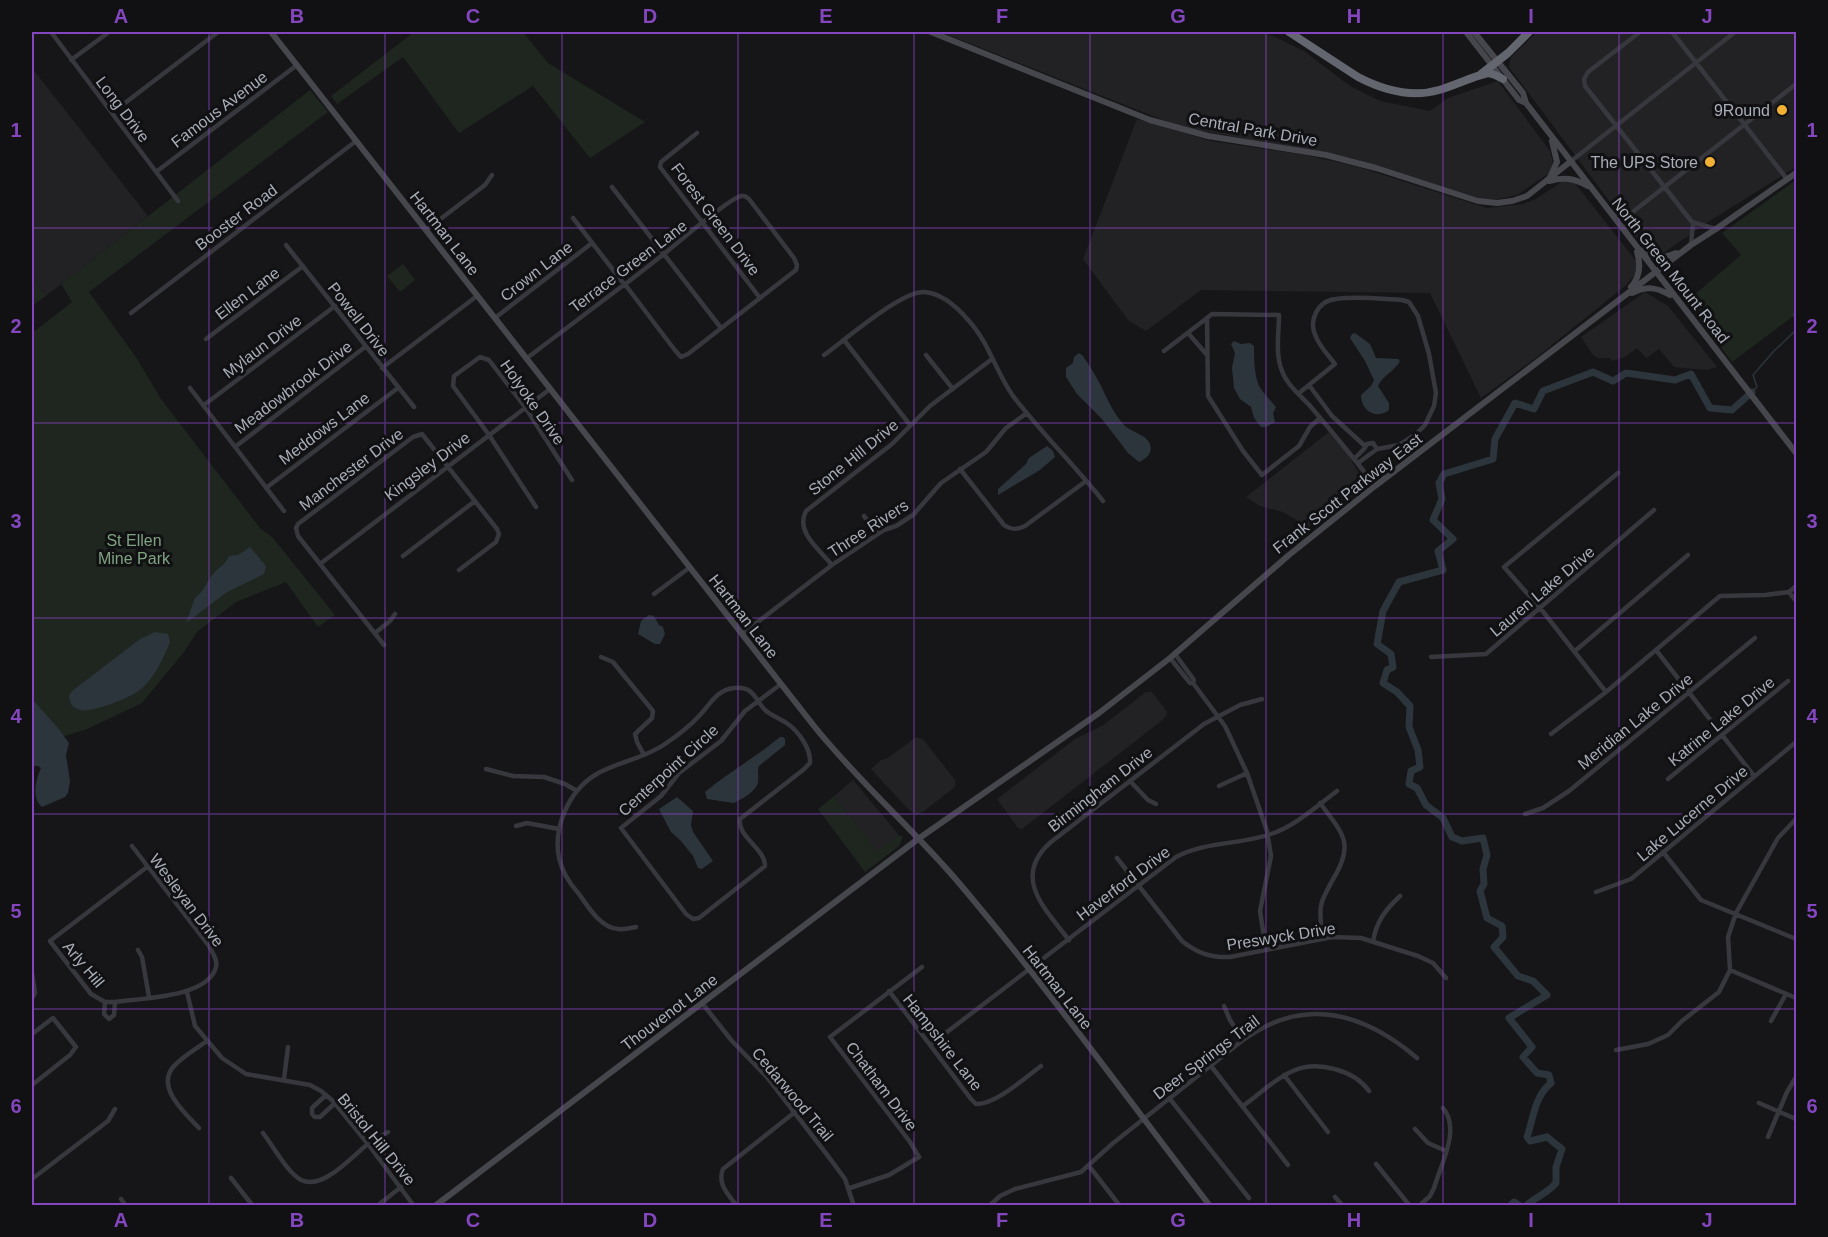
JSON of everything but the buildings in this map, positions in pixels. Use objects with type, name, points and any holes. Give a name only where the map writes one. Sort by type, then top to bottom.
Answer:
[{"type":"highway","points":[[1289,32],[1364,80],[1396,92],[1438,91],[1488,73],[1503,79]]},
{"type":"highway","points":[[1480,75],[1508,53],[1529,32]]},
{"type":"street","name":"Long Drive","points":[[51,32],[178,201]]},
{"type":"street","points":[[72,60],[109,32]]},
{"type":"street","points":[[104,104],[113,108],[121,106],[218,32]]},
{"type":"street","name":"Hartman Lane","points":[[271,32],[781,684],[862,782],[958,882],[1029,970],[1210,1206]]},
{"type":"street","name":"Central Park Drive","points":[[931,32],[1150,120],[1193,133],[1326,155],[1376,168],[1478,201],[1497,203],[1527,196],[1570,162]]},
{"type":"street","name":"North Green Mount Road","points":[[1466,32],[1523,93],[1526,103],[1589,187],[1797,453]]},
{"type":"street","name":"North Green Mount Road","points":[[1474,32],[1503,79],[1519,100],[1526,103]]},
{"type":"street","points":[[1640,32],[1588,72],[1584,79],[1585,86],[1693,223],[1716,230]]},
{"type":"street","points":[[1672,32],[1787,179]]},
{"type":"street","points":[[1570,162],[1735,32]]},
{"type":"street","name":"Famous Avenue","points":[[156,172],[297,65]]},
{"type":"street","points":[[1626,235],[1630,214],[1797,84]]},
{"type":"street","name":"Forest Green Drive","points":[[697,133],[666,156],[660,167],[760,298]]},
{"type":"street","points":[[1546,182],[1557,162],[1550,135]]},
{"type":"street","name":"Booster Road","points":[[131,313],[356,141]]},
{"type":"street","name":"Frank Scott Parkway East","points":[[918,839],[1093,717],[1173,656],[1289,555],[1375,486],[1689,246],[1716,230],[1797,173]]},
{"type":"street","points":[[426,230],[485,185],[492,175]]},
{"type":"street","points":[[1546,182],[1572,178],[1589,187]]},
{"type":"street","points":[[612,187],[721,328]]},
{"type":"street","name":"Terrace Green Lane","points":[[526,358],[735,199],[745,196],[794,258],[797,265],[796,270],[760,298]]},
{"type":"street","points":[[1609,213],[1630,214]]},
{"type":"street","points":[[573,218],[681,357],[760,298]]},
{"type":"street","points":[[1635,246],[1647,255],[1670,256],[1689,246],[1693,223]]},
{"type":"street","name":"Crown Lane","points":[[495,318],[592,243]]},
{"type":"street","name":"Powell Drive","points":[[286,245],[414,407]]},
{"type":"street","points":[[1623,297],[1635,283],[1639,272],[1639,259],[1635,246]]},
{"type":"street","name":"Ellen Lane","points":[[206,339],[303,266]]},
{"type":"street","points":[[1623,297],[1651,287],[1675,297]]},
{"type":"street","points":[[824,355],[898,300],[925,292],[945,299],[962,313],[983,338],[1012,394],[1102,501]]},
{"type":"street","points":[[382,368],[477,296]]},
{"type":"street","points":[[1299,393],[1335,364],[1317,340],[1311,323],[1315,312],[1324,304],[1335,299],[1409,302],[1418,316],[1429,354],[1436,393],[1434,406],[1425,425],[1417,433],[1399,445],[1377,449],[1356,461]]},
{"type":"street","name":"Mylaun Drive","points":[[204,405],[334,306]]},
{"type":"street","points":[[1164,351],[1212,314],[1279,315],[1280,365],[1288,381],[1375,486]]},
{"type":"street","points":[[1207,318],[1208,396],[1243,451],[1262,475],[1299,446],[1311,425],[1320,417]]},
{"type":"street","points":[[1188,333],[1207,355]]},
{"type":"street","points":[[844,340],[910,425]]},
{"type":"street","name":"Meadowbrook Drive","points":[[235,447],[365,347]]},
{"type":"street","points":[[926,355],[953,389]]},
{"type":"street","name":"Holyoke Drive","points":[[489,435],[453,386],[454,376],[478,358],[487,359],[525,407],[572,480]]},
{"type":"street","name":"Stone Hill Drive","points":[[832,565],[803,529],[802,518],[806,511],[892,444],[930,406],[992,359]]},
{"type":"street","points":[[1309,385],[1332,416],[1365,446]]},
{"type":"street","points":[[190,388],[284,511]]},
{"type":"street","name":"Meddows Lane","points":[[266,488],[398,388]]},
{"type":"street","name":"Kingsley Drive","points":[[320,564],[550,389]]},
{"type":"street","name":"Three Rivers","points":[[742,634],[832,565],[878,534],[913,515],[941,483],[986,452],[1006,428],[1027,412]]},
{"type":"street","name":"Manchester Drive","points":[[384,645],[298,536],[296,528],[299,523],[417,435],[422,434],[427,438],[448,466]]},
{"type":"street","points":[[489,435],[536,507]]},
{"type":"street","points":[[1356,461],[1365,446],[1373,443],[1377,449]]},
{"type":"street","points":[[448,466],[497,529],[499,538],[459,570]]},
{"type":"street","points":[[960,469],[1004,525],[1012,529],[1019,529],[1086,480]]},
{"type":"street","points":[[1606,692],[1541,609],[1504,567],[1618,473]]},
{"type":"street","points":[[404,556],[476,501]]},
{"type":"street","name":"Lauren Lake Drive","points":[[1431,657],[1486,654],[1654,510]]},
{"type":"street","points":[[864,516],[878,534]]},
{"type":"street","points":[[1575,651],[1689,555]]},
{"type":"street","points":[[654,594],[689,568]]},
{"type":"street","points":[[1551,734],[1606,692],[1720,596],[1789,592],[1797,586]]},
{"type":"street","points":[[1789,592],[1797,601]]},
{"type":"street","points":[[375,633],[395,614]]},
{"type":"street","name":"Meridian Lake Drive","points":[[1525,814],[1543,808],[1569,791],[1755,638]]},
{"type":"street","points":[[1656,650],[1754,776]]},
{"type":"street","points":[[1173,656],[1190,683],[1194,683],[1225,726],[1247,773],[1268,835],[1271,856],[1260,907],[1266,950]]},
{"type":"street","points":[[601,657],[613,662],[653,711],[652,718],[635,734],[644,755]]},
{"type":"street","name":"Katrine Lake Drive","points":[[1668,779],[1788,681]]},
{"type":"street","name":"Centerpoint Circle","points":[[760,700],[765,710],[788,724],[799,735],[810,763],[740,819],[740,826],[764,858],[766,863],[764,869],[704,915],[693,919],[682,909],[621,828],[661,796],[679,773],[721,741],[745,711],[781,684]]},
{"type":"street","points":[[636,927],[617,929],[604,924],[569,882],[560,859],[558,837],[566,809],[577,791],[594,775],[664,745],[682,731],[715,696],[726,689],[749,690],[760,700]]},
{"type":"street","name":"Birmingham Drive","points":[[1069,940],[1037,899],[1033,881],[1037,859],[1051,842],[1217,716],[1240,705],[1262,699]]},
{"type":"street","name":"Lake Lucerne Drive","points":[[1596,892],[1630,879],[1797,742]]},
{"type":"street","points":[[486,769],[513,776],[544,777],[577,791]]},
{"type":"street","points":[[1219,786],[1247,773]]},
{"type":"street","points":[[1130,781],[1148,800],[1156,804]]},
{"type":"street","name":"Haverford Drive","points":[[930,1046],[1176,857],[1191,850],[1268,835],[1288,826],[1337,790]]},
{"type":"street","points":[[1320,803],[1336,824],[1345,846],[1345,855],[1320,908],[1323,939]]},
{"type":"street","points":[[1616,1050],[1648,1044],[1668,1035],[1719,992],[1730,970],[1728,937],[1736,913],[1778,838],[1797,819]]},
{"type":"street","points":[[516,826],[526,823],[559,829]]},
{"type":"street","name":"Thouvenot Lane","points":[[435,1206],[918,839]]},
{"type":"street","name":"Wesleyan Drive","points":[[132,846],[209,946],[215,959],[216,968],[207,980],[186,992]]},
{"type":"street","points":[[1663,852],[1701,900],[1797,939]]},
{"type":"street","name":"Preswyck Drive","points":[[1117,858],[1182,941],[1194,951],[1220,958],[1332,937],[1361,938],[1433,963],[1446,978]]},
{"type":"street","name":"Arly Hill","points":[[147,867],[50,941],[91,994],[105,1002],[186,992]]},
{"type":"street","points":[[1373,942],[1380,917],[1400,896]]},
{"type":"street","points":[[138,950],[142,957],[149,997]]},
{"type":"street","name":"Chatham Drive","points":[[850,1188],[889,1175],[919,1157],[830,1037],[922,967]]},
{"type":"street","points":[[1730,970],[1797,998]]},
{"type":"street","points":[[32,973],[35,993],[32,998]]},
{"type":"street","name":"Hampshire Lane","points":[[889,991],[976,1104],[982,1104],[997,1097],[1041,1066]]},
{"type":"street","name":"Bristol Hill Drive","points":[[186,992],[195,1026],[222,1058],[246,1074],[310,1085],[326,1095],[368,1144],[414,1206]]},
{"type":"street","points":[[1771,1021],[1786,994]]},
{"type":"street","points":[[105,1002],[104,1014],[109,1019],[114,1015],[115,1002]]},
{"type":"street","name":"Cedarwood Trail","points":[[702,1004],[795,1112],[850,1188],[854,1206]]},
{"type":"street","points":[[1224,1006],[1243,1040]]},
{"type":"street","name":"Deer Springs Trail","points":[[1089,1166],[1112,1144],[1243,1040],[1261,1027],[1278,1020],[1301,1015],[1325,1015],[1354,1020],[1374,1027],[1417,1058]]},
{"type":"street","points":[[32,1034],[53,1018],[76,1047],[70,1055],[32,1085]]},
{"type":"street","points":[[199,1128],[178,1106],[169,1091],[168,1076],[174,1065],[207,1041]]},
{"type":"street","points":[[284,1079],[288,1047]]},
{"type":"street","points":[[1211,1066],[1288,1165]]},
{"type":"street","points":[[1244,1106],[1284,1076],[1304,1068],[1334,1069],[1362,1082],[1369,1091]]},
{"type":"street","points":[[1284,1076],[1328,1132]]},
{"type":"street","points":[[1768,1137],[1797,1077]]},
{"type":"street","points":[[326,1095],[312,1108],[312,1114],[320,1117],[334,1104]]},
{"type":"street","points":[[1170,1099],[1249,1198]]},
{"type":"street","points":[[1759,1103],[1797,1119]]},
{"type":"street","points":[[1419,1206],[1430,1196],[1446,1151],[1451,1123],[1443,1108]]},
{"type":"street","points":[[32,1179],[108,1121],[115,1109]]},
{"type":"street","points":[[737,1206],[721,1182],[723,1169],[795,1112]]},
{"type":"street","points":[[1415,1129],[1428,1143],[1446,1151]]},
{"type":"street","points":[[263,1133],[290,1169],[302,1180],[311,1182],[332,1175],[368,1144],[388,1132]]},
{"type":"street","points":[[1376,1164],[1410,1206]]},
{"type":"street","points":[[989,1206],[1000,1196],[1015,1189],[1071,1175],[1089,1166],[1120,1206]]},
{"type":"street","points":[[231,1178],[253,1206]]},
{"type":"street","points":[[377,1206],[401,1187]]},
{"type":"street","points":[[1335,1197],[1343,1206]]},
{"type":"street","points":[[121,1198],[126,1206]]},
{"type":"shaded area","points":[[941,32],[1264,32],[1304,51],[1350,86],[1380,101],[1430,111],[1448,98],[1498,81],[1550,151],[1553,163],[1548,174],[1517,195],[1494,200],[1482,199],[1351,158],[1173,124]]},
{"type":"shaded area","points":[[1537,32],[1796,32],[1796,167],[1662,254],[1653,253],[1637,238],[1509,67],[1511,57]]},
{"type":"shaded area","points":[[32,68],[148,216],[46,296],[32,275]]},
{"type":"shaded area","points":[[1137,119],[1211,141],[1305,155],[1355,166],[1487,208],[1523,204],[1536,199],[1563,181],[1574,182],[1638,266],[1635,275],[1625,286],[1537,357],[1481,398],[1430,293],[1201,290],[1146,331],[1128,320],[1083,259]]},
{"type":"shaded area","points":[[1645,292],[1668,306],[1717,367],[1707,370],[1674,367],[1659,349],[1646,358],[1637,348],[1623,358],[1611,361],[1611,358],[1598,358],[1593,355],[1581,337]]},
{"type":"shaded area","points":[[1355,333],[1370,344],[1376,358],[1400,361],[1378,386],[1389,403],[1389,410],[1384,413],[1370,412],[1362,401],[1361,395],[1374,380],[1350,338]]},
{"type":"shaded area","points":[[1234,341],[1241,344],[1250,343],[1254,346],[1257,380],[1264,394],[1276,407],[1273,413],[1275,422],[1266,427],[1261,427],[1254,418],[1251,407],[1240,399],[1234,388],[1232,368],[1235,353],[1231,344]]},
{"type":"shaded area","points":[[1079,353],[1092,370],[1120,420],[1150,444],[1150,453],[1142,461],[1139,462],[1128,453],[1102,419],[1077,394],[1066,377],[1066,368],[1073,363],[1074,357]]},
{"type":"shaded area","points":[[1329,432],[1348,454],[1364,486],[1311,529],[1283,512],[1260,506],[1246,497]]},
{"type":"shaded area","points":[[1047,446],[1053,451],[1055,457],[1040,470],[998,495],[998,489],[1026,464],[1029,458]]},
{"type":"shaded area","points":[[250,547],[266,566],[264,574],[227,592],[186,623],[195,598],[213,574],[229,556],[238,555]]},
{"type":"shaded area","points":[[649,615],[654,616],[659,625],[663,627],[665,634],[660,644],[655,644],[638,634],[641,621]]},
{"type":"shaded area","points":[[155,632],[168,634],[170,642],[154,673],[141,689],[102,707],[80,710],[73,707],[69,696],[72,691],[140,639]]},
{"type":"shaded area","points":[[1146,692],[1152,692],[1167,712],[1166,716],[1022,829],[1018,828],[997,799],[1075,739],[1102,726]]},
{"type":"shaded area","points":[[32,699],[69,743],[66,755],[70,781],[68,793],[65,797],[42,807],[36,799],[36,783],[41,768],[32,766]]},
{"type":"shaded area","points":[[780,737],[785,739],[785,745],[759,766],[758,782],[752,792],[734,803],[707,799],[705,792]]},
{"type":"shaded area","points":[[916,737],[923,739],[955,780],[955,787],[916,815],[871,769]]},
{"type":"shaded area","points":[[853,780],[899,835],[877,852],[834,796]]},
{"type":"shaded area","points":[[677,797],[693,811],[691,825],[693,832],[713,861],[702,869],[698,868],[693,856],[671,832],[659,809]]},
{"type":"green space","points":[[414,32],[523,32],[548,63],[645,122],[590,158],[533,86],[459,133],[403,57],[337,104],[331,96]]},
{"type":"green space","name":"St Ellen Mine Park","points":[[310,90],[328,112],[89,292],[136,357],[161,399],[260,528],[273,538],[335,615],[318,627],[286,582],[236,602],[197,632],[184,652],[142,703],[87,729],[62,737],[32,701],[32,333],[72,302],[61,284]]},
{"type":"green space","points":[[1796,180],[1796,314],[1732,362],[1686,302],[1741,255],[1722,233]]},
{"type":"green space","points":[[403,264],[415,280],[400,292],[387,276]]},
{"type":"green space","points":[[32,275],[46,296],[32,306]]},
{"type":"green space","points":[[834,796],[877,851],[899,835],[903,837],[899,846],[865,872],[818,809]]},
{"type":"waterway","points":[[1793,314],[1796,321]]},
{"type":"waterway","points":[[1752,392],[1757,387],[1753,375],[1796,330]]},
{"type":"waterway","points":[[1526,1206],[1556,1183],[1556,1167],[1562,1149],[1547,1137],[1530,1141],[1527,1137],[1538,1101],[1551,1083],[1549,1075],[1537,1073],[1523,1057],[1532,1047],[1509,1018],[1547,995],[1533,981],[1518,976],[1494,947],[1503,937],[1502,926],[1487,918],[1480,891],[1484,884],[1483,869],[1487,855],[1483,838],[1462,841],[1452,837],[1443,818],[1426,805],[1417,788],[1409,784],[1411,771],[1420,767],[1418,750],[1409,727],[1410,706],[1397,692],[1383,683],[1387,670],[1393,667],[1391,654],[1377,644],[1383,611],[1399,582],[1443,570],[1438,551],[1453,539],[1433,520],[1442,499],[1439,483],[1444,474],[1493,459],[1495,439],[1515,403],[1534,409],[1543,391],[1593,372],[1613,381],[1626,373],[1675,380],[1691,374],[1710,408],[1732,410],[1752,392]]},
{"type":"waterway","points":[[1510,1206],[1514,1202],[1520,1206]]},
{"type":"place","name":"9Round","points":[[1782,110]]},
{"type":"place","name":"The UPS Store","points":[[1710,162]]}]
